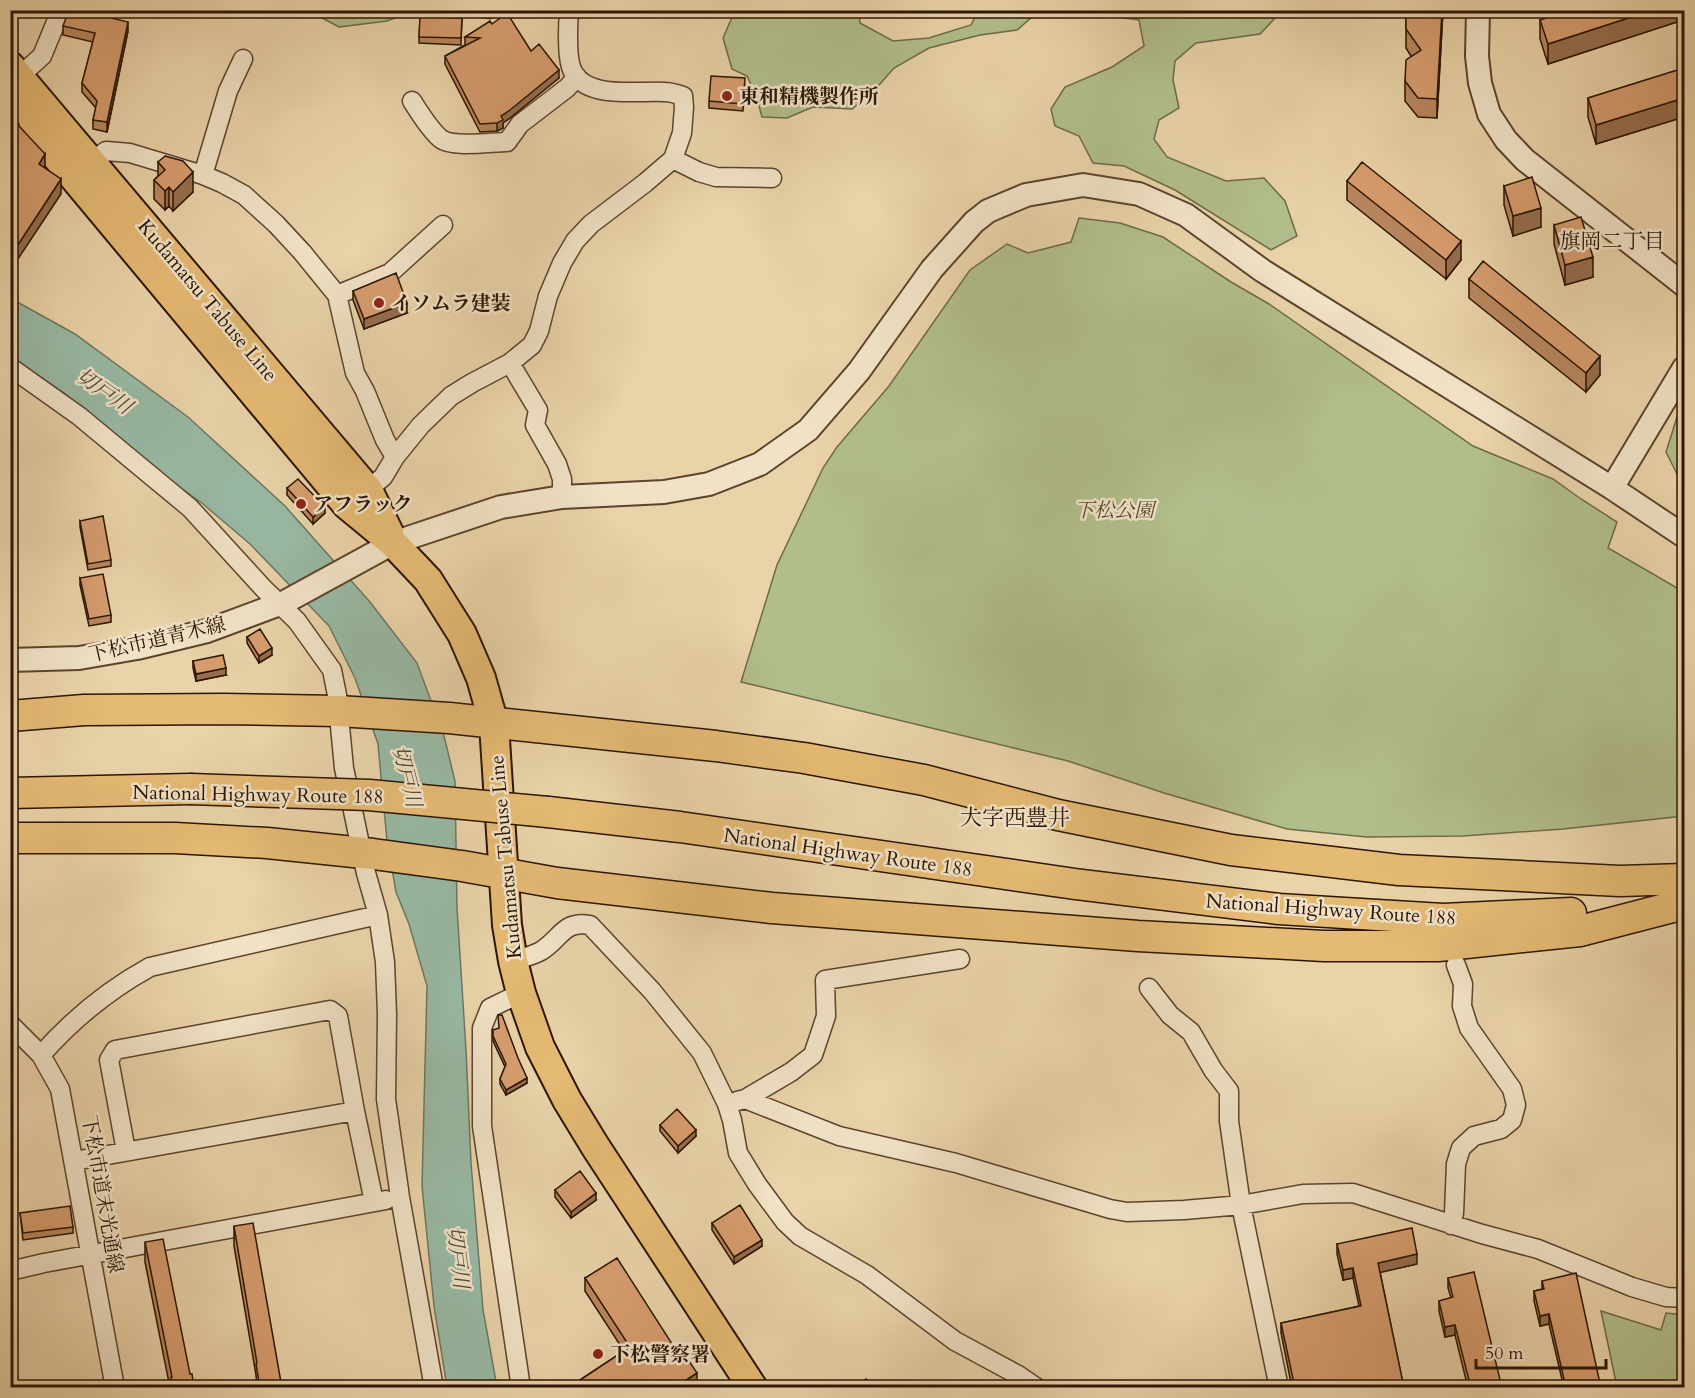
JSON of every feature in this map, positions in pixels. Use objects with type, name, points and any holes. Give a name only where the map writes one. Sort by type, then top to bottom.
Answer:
[{"type":"highway","points":[[10,716],[84,710],[223,709],[449,718],[716,746],[804,758],[924,780],[1058,815],[1231,850],[1399,870],[1620,881],[1684,879]]},
{"type":"highway","name":"National Highway Route 188","points":[[10,793],[190,789],[369,795],[680,827],[1075,884],[1279,909],[1443,919],[1583,912],[1684,902]]},
{"type":"highway","points":[[10,838],[175,838],[267,843],[367,853],[462,866],[557,883],[772,908],[1138,936],[1323,946],[1438,946],[1580,931],[1684,902]]},
{"type":"main road","name":"Kudamatsu Tabuse Line","points":[[13,82],[393,543],[428,580],[462,634],[481,678],[494,724],[507,925],[521,993],[540,1047],[567,1100],[595,1146],[753,1388]]},
{"type":"street","points":[[13,82],[42,56],[61,10]]},
{"type":"street","points":[[357,498],[383,477],[395,457],[421,425],[451,396],[510,363],[532,345],[539,331],[548,296],[562,263],[575,241],[591,224],[673,159],[682,132],[683,96],[667,92],[609,93],[590,87],[577,77],[571,67],[568,10]]},
{"type":"street","points":[[1478,10],[1477,56],[1480,83],[1489,114],[1506,140],[1525,160],[1684,285]]},
{"type":"street","points":[[203,175],[228,91],[243,59]]},
{"type":"street","points":[[412,101],[428,125],[442,140],[452,143],[507,142],[520,124],[567,88],[577,77]]},
{"type":"street","points":[[83,169],[106,151],[130,153],[222,183],[244,195],[276,224],[337,295],[355,373],[395,457]]},
{"type":"street","points":[[673,159],[699,172],[716,177],[772,178]]},
{"type":"street","name":"下松市道青木線","points":[[10,660],[79,658],[137,648],[207,631],[282,603],[393,543],[501,507],[562,497],[664,492],[709,484],[760,464],[807,430],[860,371],[932,269],[974,222],[988,211],[1026,195],[1083,185],[1138,194],[1186,215],[1263,271],[1612,488],[1684,536]]},
{"type":"street","points":[[337,295],[390,273],[443,225]]},
{"type":"street","points":[[510,363],[538,410],[535,425],[557,464],[562,479],[562,497]]},
{"type":"street","points":[[10,367],[79,416],[190,508],[282,603],[332,670],[343,712],[344,768],[367,853],[385,962],[386,1099],[400,1197],[434,1388]]},
{"type":"street","points":[[1612,488],[1684,368]]},
{"type":"street","points":[[41,1055],[56,1038],[104,997],[131,977],[150,967],[378,915]]},
{"type":"street","points":[[513,961],[537,953],[550,945],[566,928],[578,923],[590,925],[652,991],[702,1053],[727,1104],[738,1153],[785,1222],[800,1236],[867,1275],[955,1341],[1018,1375],[1037,1388]]},
{"type":"street","points":[[727,1104],[745,1099],[791,1072],[813,1055],[826,1016],[825,980],[960,959]]},
{"type":"street","points":[[1451,1225],[1454,1213],[1456,1164],[1461,1148],[1474,1136],[1501,1129],[1512,1120],[1516,1105],[1512,1089],[1469,1028],[1462,1006],[1463,984],[1455,965]]},
{"type":"street","points":[[1149,988],[1170,1015],[1191,1032],[1229,1090],[1229,1121],[1241,1205],[1279,1388]]},
{"type":"street","points":[[521,993],[490,1008],[482,1028],[482,1126],[521,1388]]},
{"type":"street","points":[[126,1151],[109,1060],[115,1050],[330,1010],[338,1016],[374,1202]]},
{"type":"street","name":"下松市道末光通線","points":[[10,1024],[41,1055],[60,1089],[115,1388]]},
{"type":"street","points":[[745,1099],[839,1136],[956,1163],[1127,1212],[1241,1205],[1304,1194],[1353,1193],[1451,1225],[1538,1249],[1632,1287],[1666,1297],[1684,1298]]},
{"type":"street","points":[[74,1161],[355,1111]]},
{"type":"street","points":[[10,1271],[400,1197]]},
{"type":"green space","points":[[321,10],[413,11],[387,21],[339,27],[322,18]]},
{"type":"green space","points":[[445,11],[504,11],[490,19]]},
{"type":"green space","points":[[732,11],[859,11],[860,23],[893,41],[929,38],[971,25],[978,11],[1039,11],[1017,30],[980,35],[929,48],[894,68],[872,93],[852,109],[813,107],[787,118],[762,117],[756,95],[747,76],[732,69],[723,38],[733,15]]},
{"type":"green space","points":[[1091,11],[1316,11],[1277,16],[1260,34],[1196,43],[1175,61],[1173,80],[1179,108],[1159,120],[1154,139],[1167,157],[1226,181],[1264,178],[1285,201],[1297,236],[1271,250],[1175,190],[1124,166],[1093,163],[1079,136],[1055,126],[1051,109],[1065,87],[1112,67],[1144,46],[1139,20]]},
{"type":"green space","name":"下松公園","points":[[1079,218],[1120,223],[1163,237],[1269,304],[1473,446],[1553,479],[1617,522],[1608,548],[1684,592],[1684,816],[1563,829],[1463,836],[1366,837],[1287,829],[1164,793],[1068,761],[741,682],[777,565],[823,468],[837,447],[889,386],[970,270],[1007,244],[1028,253],[1071,242]]},
{"type":"green space","points":[[1677,417],[1684,419],[1684,488],[1666,452]]},
{"type":"green space","points":[[1601,1311],[1661,1330],[1666,1313],[1684,1315],[1684,1387],[1617,1387]]},
{"type":"water","name":"切戸川","points":[[10,298],[75,334],[188,417],[285,506],[370,602],[417,663],[444,736],[455,781],[457,908],[471,1163],[483,1310],[497,1387],[447,1387],[434,1306],[422,1186],[427,986],[409,924],[396,892],[387,841],[378,744],[355,678],[329,626],[250,544],[64,393],[11,357]]},
{"type":"building","points":[[69,10],[101,10],[99,15],[128,22],[107,122],[93,120],[97,101],[82,83],[95,33],[63,26]]},
{"type":"building","points":[[1406,10],[1442,10],[1437,99],[1418,98],[1405,81],[1406,60],[1421,50],[1406,29]]},
{"type":"building","points":[[1569,10],[1653,10],[1548,44],[1540,20]]},
{"type":"building","points":[[507,13],[531,51],[539,44],[559,70],[501,116],[503,120],[497,123],[480,124],[445,56],[480,38],[465,37],[490,21],[492,24]]},
{"type":"building","points":[[420,16],[462,18],[461,38],[419,37]]},
{"type":"building","points":[[1684,68],[1684,98],[1596,125],[1588,98]]},
{"type":"building","name":"東和精機製作所","points":[[711,76],[745,78],[743,104],[709,101]]},
{"type":"building","points":[[10,116],[45,154],[39,164],[61,179],[10,257]]},
{"type":"building","points":[[165,156],[183,161],[193,172],[173,192],[169,187],[165,191],[154,180],[165,170],[158,162]]},
{"type":"building","points":[[1362,162],[1461,241],[1446,260],[1347,181]]},
{"type":"building","points":[[1532,177],[1541,208],[1513,216],[1504,186]]},
{"type":"building","points":[[1581,217],[1593,257],[1565,265],[1554,225]]},
{"type":"building","points":[[1483,261],[1600,356],[1586,373],[1469,279]]},
{"type":"building","name":"イソムラ建装","points":[[396,273],[407,303],[364,319],[353,291]]},
{"type":"building","points":[[298,479],[325,507],[313,517],[287,488]]},
{"type":"building","points":[[103,516],[111,560],[88,564],[80,521]]},
{"type":"building","points":[[103,574],[111,615],[89,619],[80,578]]},
{"type":"building","points":[[260,629],[272,648],[259,656],[247,637]]},
{"type":"building","points":[[223,655],[226,668],[196,674],[193,661]]},
{"type":"building","points":[[498,1015],[502,1015],[527,1078],[506,1090],[500,1079],[506,1064],[493,1036],[493,1030],[499,1028]]},
{"type":"building","points":[[677,1109],[696,1130],[678,1146],[660,1125]]},
{"type":"building","points":[[580,1171],[596,1193],[571,1212],[555,1190]]},
{"type":"building","points":[[740,1205],[762,1240],[734,1257],[712,1223]]},
{"type":"building","points":[[70,1206],[73,1227],[23,1233],[20,1213]]},
{"type":"building","points":[[253,1223],[282,1388],[260,1388],[234,1226]]},
{"type":"building","points":[[1412,1228],[1417,1254],[1378,1263],[1404,1388],[1295,1388],[1281,1323],[1361,1306],[1353,1268],[1343,1270],[1337,1244]]},
{"type":"building","points":[[163,1239],[194,1388],[172,1388],[172,1377],[145,1242]]},
{"type":"building","points":[[617,1258],[681,1358],[685,1355],[697,1373],[680,1384],[682,1388],[581,1388],[577,1382],[630,1347],[585,1278]]},
{"type":"building","points":[[1474,1272],[1502,1388],[1471,1388],[1455,1325],[1445,1327],[1439,1301],[1453,1297],[1448,1278]]},
{"type":"building","points":[[1576,1273],[1601,1388],[1566,1388],[1549,1314],[1540,1316],[1534,1291],[1544,1289],[1542,1281]]},
{"type":"building","points":[[866,1379],[873,1388],[857,1388]]},
{"type":"place","name":"東和精機製作所","points":[[727,96]]},
{"type":"place","name":"イソムラ建装","points":[[379,303]]},
{"type":"place","name":"アフラック","points":[[301,504]]},
{"type":"place","name":"下松警察署","points":[[598,1354]]},
{"type":"district","name":"旗岡二丁目","points":[[1612,241]]},
{"type":"district","name":"大字西豊井","points":[[1015,817]]}]
